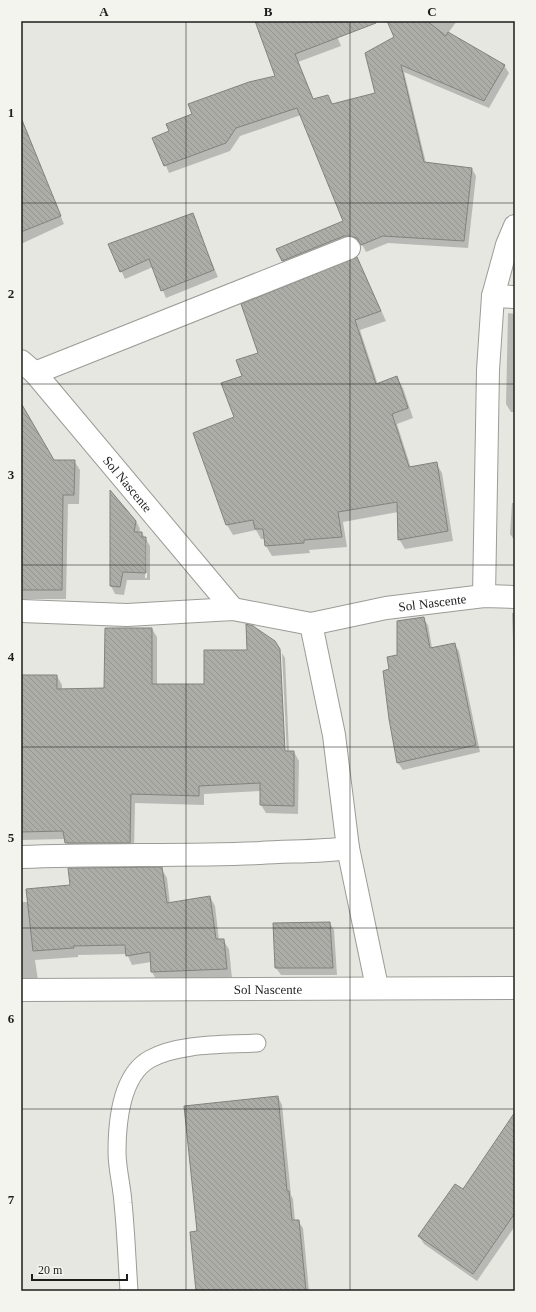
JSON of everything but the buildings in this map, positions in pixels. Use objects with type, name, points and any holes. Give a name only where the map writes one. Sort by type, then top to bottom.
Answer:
[{"type":"street","points":[[484,596],[488,370],[493,296],[507,245],[515,226]]},
{"type":"street","points":[[28,367],[349,248]]},
{"type":"street","points":[[493,296],[515,297]]},
{"type":"street","name":"Sol Nascente","points":[[28,367],[233,609]]},
{"type":"street","name":"Sol Nascente","points":[[21,611],[127,615],[233,609],[310,624],[386,608],[484,596],[515,597]]},
{"type":"street","points":[[310,624],[334,735],[348,848],[377,987]]},
{"type":"street","points":[[21,857],[113,854],[203,855],[326,851],[348,848]]},
{"type":"street","name":"Sol Nascente","points":[[21,990],[377,987],[515,988]]},
{"type":"lane","points":[[129,1291],[123,1203],[117,1153],[119,1120],[123,1098],[135,1071],[149,1059],[177,1049],[257,1043]]}]
